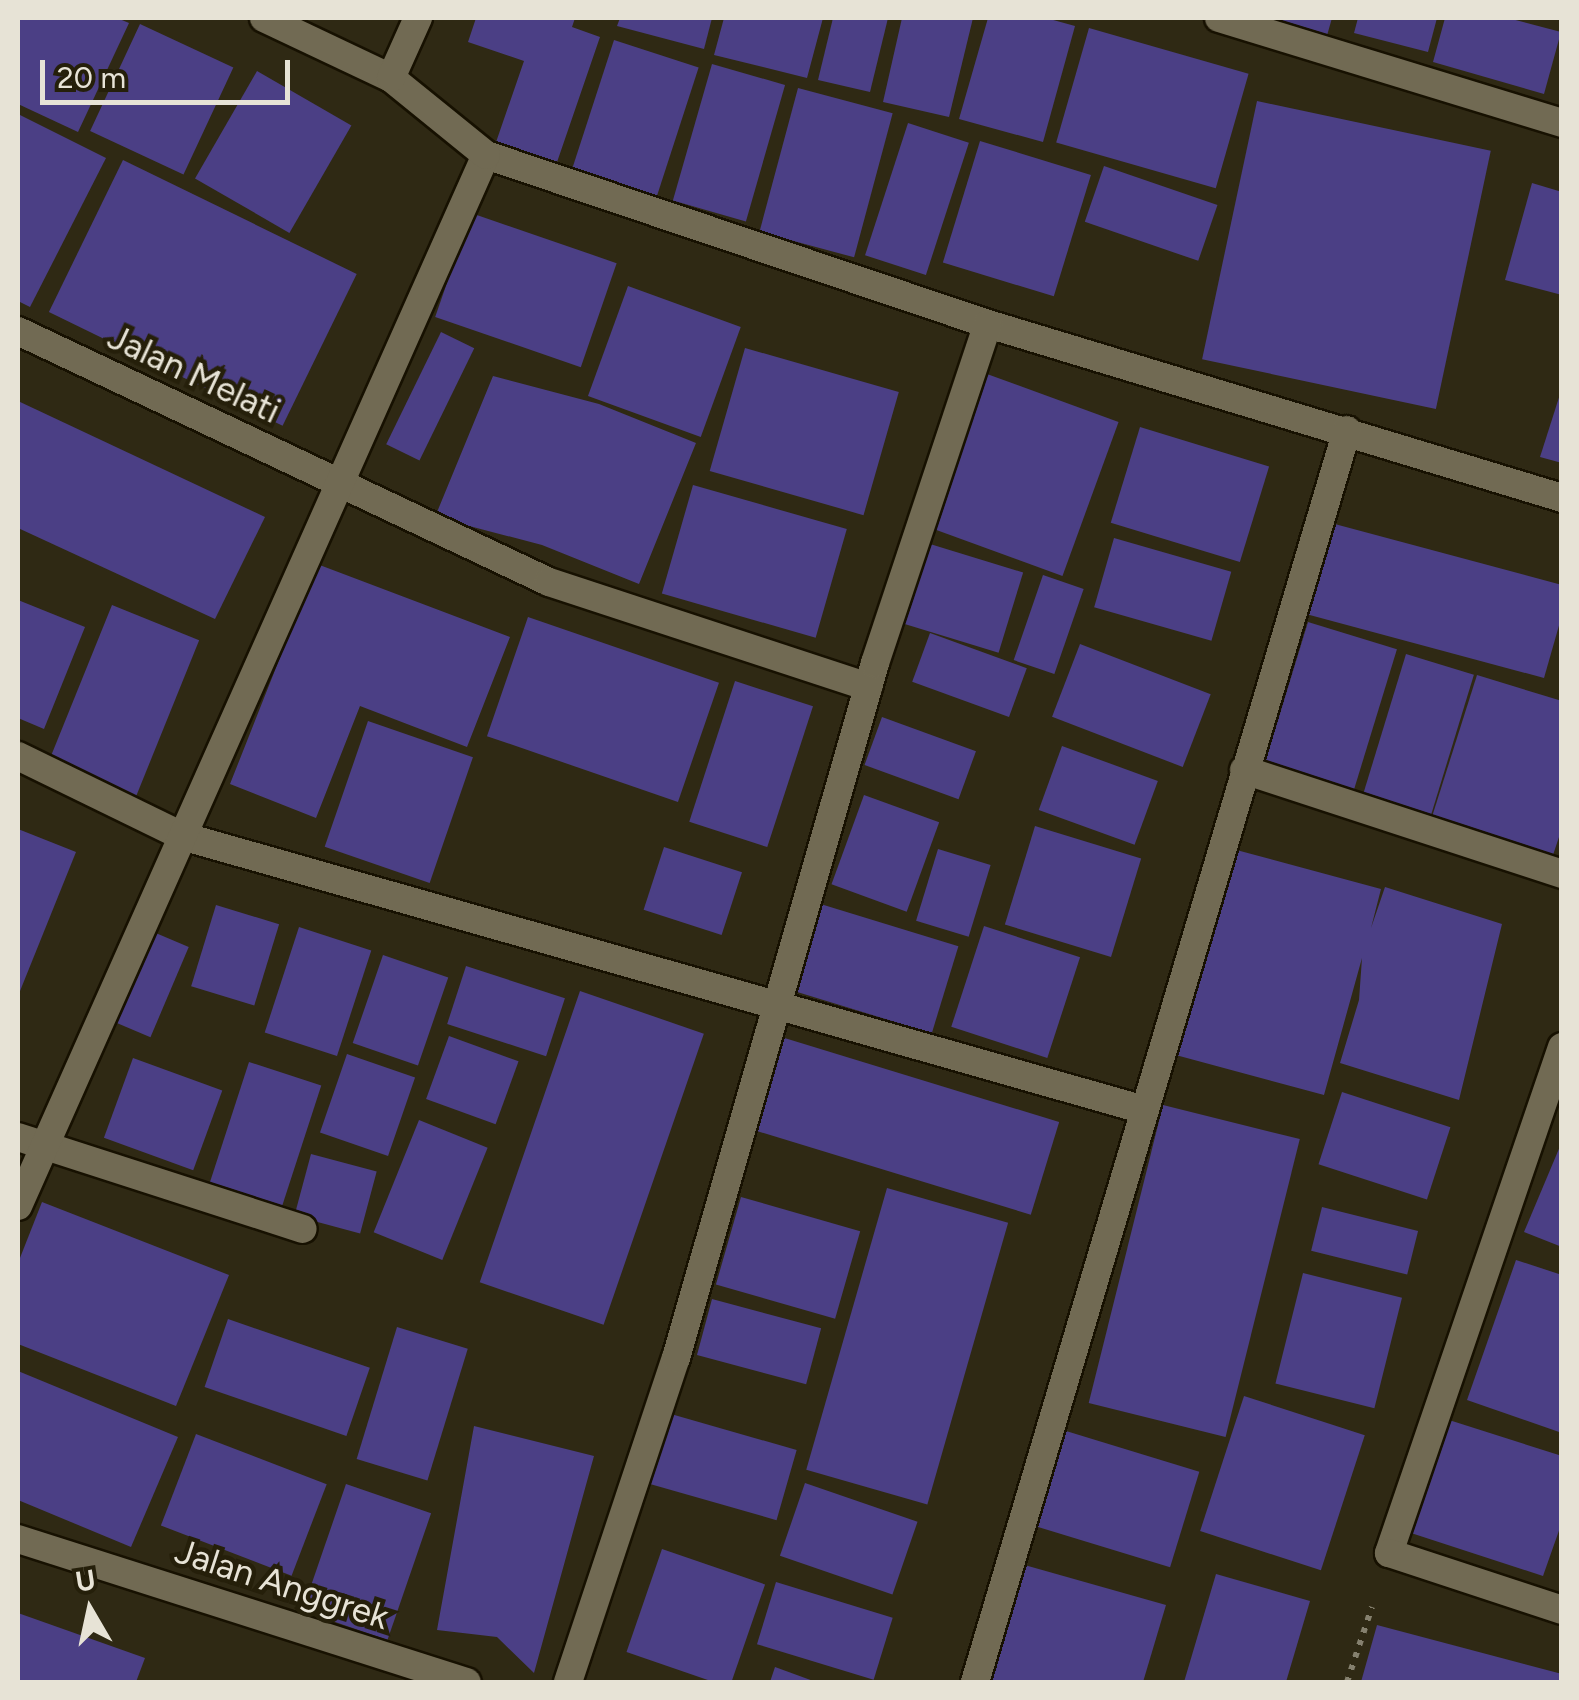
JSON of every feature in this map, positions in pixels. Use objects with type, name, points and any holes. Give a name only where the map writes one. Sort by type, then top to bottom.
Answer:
[{"type":"street","points":[[264,18],[391,78],[486,155],[988,324],[1562,498]]},
{"type":"street","points":[[391,78],[418,18]]},
{"type":"street","points":[[1219,18],[1562,123]]},
{"type":"street","points":[[18,1206],[48,1151],[182,836],[486,155]]},
{"type":"street","points":[[568,1682],[676,1358],[772,1008],[868,688],[988,324]]},
{"type":"street","name":"Jalan Melati","points":[[18,331],[549,582],[868,688]]},
{"type":"street","points":[[975,1682],[1141,1108],[1347,430]]},
{"type":"street","points":[[18,756],[182,836],[772,1008],[1141,1108]]},
{"type":"street","points":[[1244,770],[1562,874]]},
{"type":"street","points":[[1562,1047],[1389,1553],[1562,1610]]},
{"type":"street","points":[[18,1137],[48,1151],[303,1229]]},
{"type":"street","name":"Jalan Anggrek","points":[[18,1539],[468,1682]]},
{"type":"path","points":[[1347,1682],[1389,1553]]},
{"type":"building","points":[[18,18],[117,18],[129,23],[78,132],[18,104]]},
{"type":"building","points":[[476,18],[575,18],[572,27],[600,37],[555,168],[494,148],[524,61],[468,42]]},
{"type":"building","points":[[620,18],[712,18],[704,49],[617,26]]},
{"type":"building","points":[[724,18],[823,18],[807,78],[714,55]]},
{"type":"building","points":[[833,18],[888,18],[870,92],[818,80]]},
{"type":"building","points":[[902,18],[973,18],[949,117],[883,102]]},
{"type":"building","points":[[988,18],[1046,18],[1075,26],[1043,142],[959,119]]},
{"type":"building","points":[[1253,18],[1332,18],[1326,39]]},
{"type":"building","points":[[1358,18],[1437,18],[1428,52],[1354,33]]},
{"type":"building","points":[[1445,18],[1508,18],[1561,32],[1544,94],[1433,62]]},
{"type":"building","points":[[140,24],[233,68],[183,174],[90,131]]},
{"type":"building","points":[[1089,28],[1249,74],[1216,188],[1056,142]]},
{"type":"building","points":[[614,40],[699,68],[652,210],[568,183]]},
{"type":"building","points":[[712,64],[785,85],[746,221],[673,200]]},
{"type":"building","points":[[257,71],[351,125],[289,233],[195,178]]},
{"type":"building","points":[[798,88],[893,113],[854,257],[759,232]]},
{"type":"building","points":[[1257,101],[1491,151],[1436,409],[1202,359]]},
{"type":"building","points":[[18,114],[106,158],[30,307],[18,301]]},
{"type":"building","points":[[908,123],[969,143],[926,275],[865,255]]},
{"type":"building","points":[[980,141],[1091,175],[1054,296],[943,262]]},
{"type":"building","points":[[123,160],[357,274],[283,426],[49,312]]},
{"type":"building","points":[[1104,166],[1217,205],[1198,261],[1085,222]]},
{"type":"building","points":[[1532,183],[1562,192],[1562,295],[1505,280]]},
{"type":"building","points":[[471,213],[617,263],[581,367],[435,317]]},
{"type":"building","points":[[628,286],[741,327],[701,437],[588,396]]},
{"type":"building","points":[[441,332],[474,348],[419,461],[386,444]]},
{"type":"building","points":[[745,348],[899,392],[864,515],[710,471]]},
{"type":"building","points":[[987,374],[1119,422],[1062,576],[931,528]]},
{"type":"building","points":[[493,376],[599,404],[696,443],[639,584],[542,545],[435,517]]},
{"type":"building","points":[[1562,388],[1562,463],[1540,457]]},
{"type":"building","points":[[18,401],[265,517],[215,619],[18,528]]},
{"type":"building","points":[[1140,427],[1269,466],[1240,562],[1111,523]]},
{"type":"building","points":[[693,485],[847,529],[816,638],[662,594]]},
{"type":"building","points":[[1331,523],[1562,585],[1562,615],[1544,678],[1306,614]]},
{"type":"building","points":[[1114,538],[1231,572],[1211,641],[1094,607]]},
{"type":"building","points":[[917,540],[1023,572],[999,653],[892,620]]},
{"type":"building","points":[[317,564],[510,637],[467,747],[360,706],[316,818],[230,784]]},
{"type":"building","points":[[1043,575],[1084,589],[1054,674],[1014,660]]},
{"type":"building","points":[[18,600],[85,627],[44,729],[18,718]]},
{"type":"building","points":[[112,605],[199,640],[135,799],[48,764]]},
{"type":"building","points":[[528,617],[719,683],[678,802],[487,736]]},
{"type":"building","points":[[1308,622],[1397,649],[1352,795],[1264,767]]},
{"type":"building","points":[[930,633],[1027,668],[1009,717],[912,682]]},
{"type":"building","points":[[1080,644],[1211,694],[1183,767],[1052,717]]},
{"type":"building","points":[[1406,654],[1474,675],[1430,817],[1362,796]]},
{"type":"building","points":[[1477,675],[1562,701],[1562,828],[1551,861],[1430,823]]},
{"type":"building","points":[[735,681],[813,706],[767,847],[689,822]]},
{"type":"building","points":[[882,717],[976,751],[959,799],[865,765]]},
{"type":"building","points":[[368,721],[473,757],[430,883],[325,847]]},
{"type":"building","points":[[1062,746],[1158,781],[1135,845],[1039,810]]},
{"type":"building","points":[[864,795],[939,822],[907,912],[832,884]]},
{"type":"building","points":[[1035,826],[1141,858],[1111,957],[1005,924]]},
{"type":"building","points":[[18,829],[76,852],[18,996]]},
{"type":"building","points":[[664,847],[742,872],[722,935],[644,910]]},
{"type":"building","points":[[1229,848],[1381,889],[1371,928],[1385,887],[1502,924],[1459,1100],[1340,1063],[1359,1000],[1362,958],[1324,1095],[1172,1054]]},
{"type":"building","points":[[938,849],[991,865],[969,937],[916,921]]},
{"type":"building","points":[[814,902],[958,946],[932,1033],[787,989]]},
{"type":"building","points":[[216,905],[279,924],[254,1006],[191,986]]},
{"type":"building","points":[[984,926],[1080,957],[1047,1058],[951,1027]]},
{"type":"building","points":[[299,927],[371,950],[337,1056],[265,1033]]},
{"type":"building","points":[[151,931],[189,947],[150,1037],[113,1021]]},
{"type":"building","points":[[383,955],[448,977],[418,1065],[353,1043]]},
{"type":"building","points":[[466,966],[565,998],[546,1056],[447,1024]]},
{"type":"building","points":[[580,991],[704,1034],[604,1325],[480,1282]]},
{"type":"building","points":[[449,1036],[519,1061],[496,1124],[426,1099]]},
{"type":"building","points":[[778,1036],[1059,1122],[1031,1215],[750,1129]]},
{"type":"building","points":[[347,1054],[415,1077],[388,1156],[320,1132]]},
{"type":"building","points":[[133,1058],[222,1090],[193,1170],[104,1138]]},
{"type":"building","points":[[249,1062],[321,1085],[280,1212],[208,1188]]},
{"type":"building","points":[[1342,1092],[1450,1127],[1427,1200],[1319,1164]]},
{"type":"building","points":[[1163,1105],[1300,1139],[1226,1437],[1089,1403]]},
{"type":"building","points":[[419,1120],[488,1148],[442,1260],[374,1232]]},
{"type":"building","points":[[1562,1144],[1562,1247],[1524,1232]]},
{"type":"building","points":[[311,1154],[377,1172],[360,1233],[294,1216]]},
{"type":"building","points":[[887,1188],[1008,1223],[927,1504],[806,1470]]},
{"type":"building","points":[[741,1197],[860,1231],[835,1319],[716,1284]]},
{"type":"building","points":[[42,1202],[229,1275],[176,1406],[18,1344],[18,1263]]},
{"type":"building","points":[[1322,1207],[1418,1231],[1407,1275],[1311,1251]]},
{"type":"building","points":[[1516,1260],[1562,1275],[1562,1433],[1467,1400]]},
{"type":"building","points":[[1303,1273],[1402,1298],[1374,1408],[1275,1384]]},
{"type":"building","points":[[712,1299],[821,1328],[806,1384],[697,1355]]},
{"type":"building","points":[[228,1319],[370,1368],[346,1436],[205,1387]]},
{"type":"building","points":[[397,1327],[468,1349],[427,1481],[357,1459]]},
{"type":"building","points":[[18,1371],[178,1437],[131,1547],[18,1500]]},
{"type":"building","points":[[1244,1396],[1365,1435],[1321,1570],[1200,1531]]},
{"type":"building","points":[[664,1412],[797,1450],[777,1520],[644,1482]]},
{"type":"building","points":[[1449,1420],[1562,1456],[1562,1522],[1543,1576],[1411,1533]]},
{"type":"building","points":[[474,1426],[594,1456],[534,1673],[497,1637],[437,1630]]},
{"type":"building","points":[[1053,1427],[1199,1472],[1170,1567],[1024,1523]]},
{"type":"building","points":[[196,1434],[327,1484],[292,1576],[161,1525]]},
{"type":"building","points":[[805,1483],[918,1522],[892,1595],[780,1556]]},
{"type":"building","points":[[346,1484],[431,1513],[387,1640],[302,1611]]},
{"type":"building","points":[[662,1549],[765,1584],[731,1682],[713,1682],[627,1652]]},
{"type":"building","points":[[1021,1564],[1166,1605],[1143,1682],[986,1682]]},
{"type":"building","points":[[1216,1574],[1310,1601],[1286,1682],[1184,1682]]},
{"type":"building","points":[[776,1582],[893,1618],[874,1680],[757,1644]]},
{"type":"building","points":[[18,1613],[145,1658],[136,1682],[18,1682]]},
{"type":"building","points":[[1377,1625],[1562,1674],[1562,1682],[1361,1682]]},
{"type":"building","points":[[775,1667],[816,1682],[770,1682]]}]
